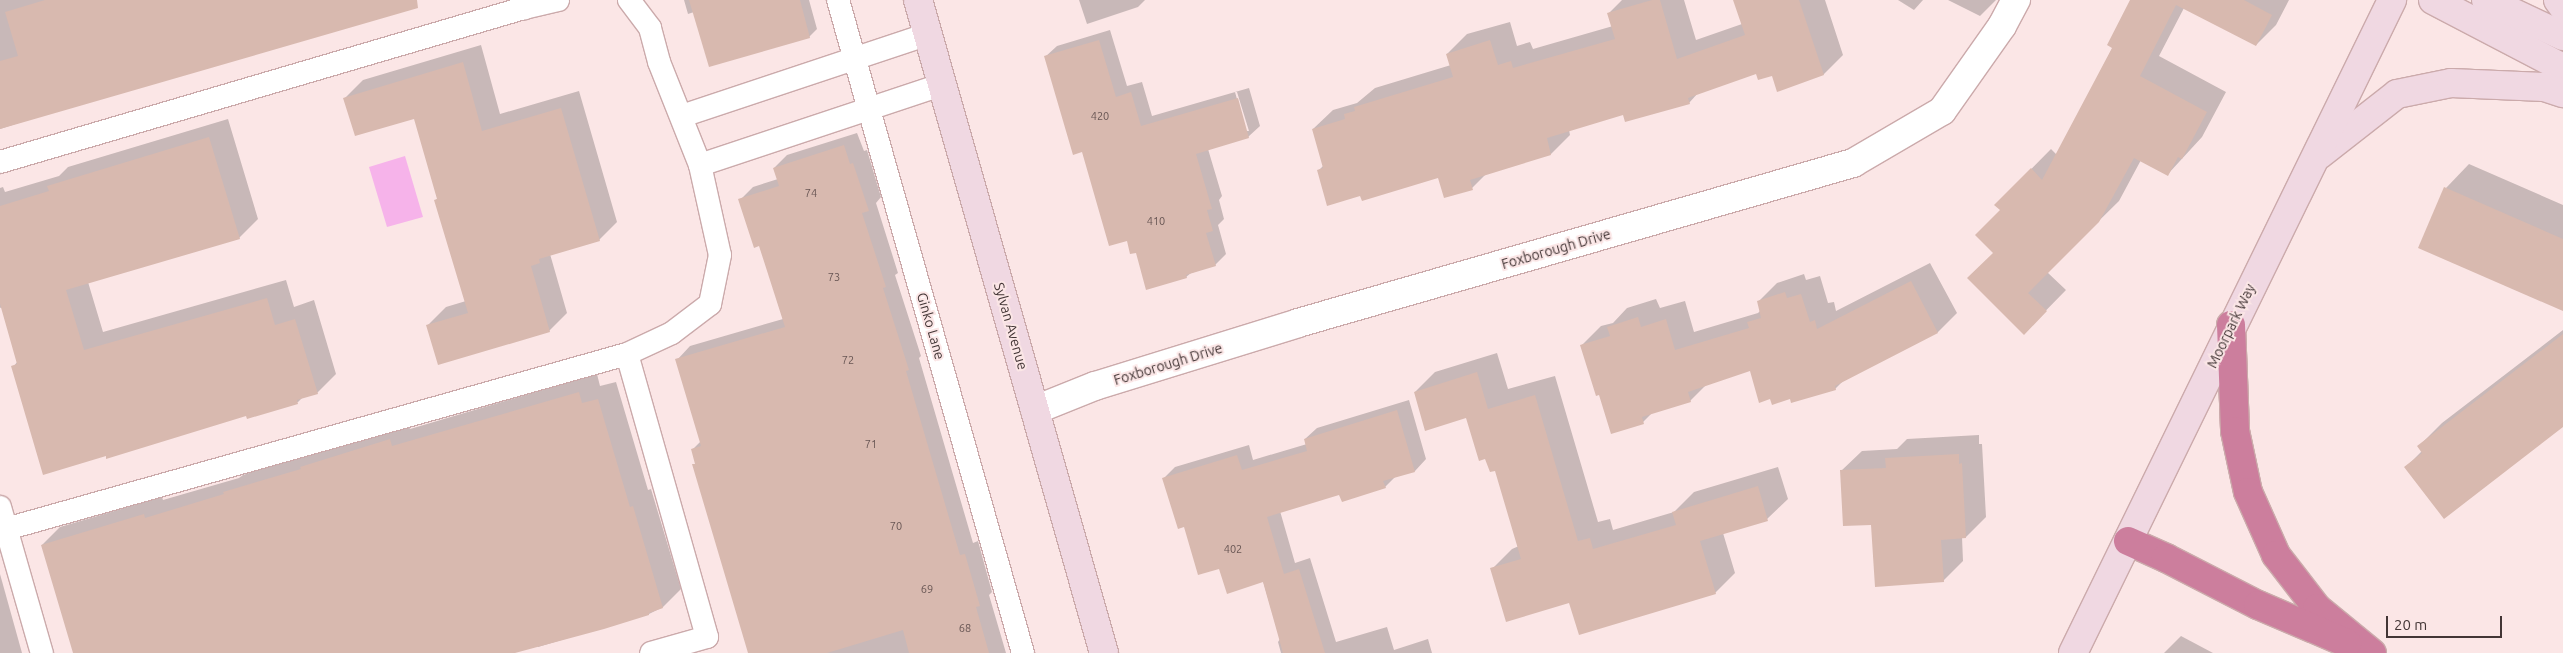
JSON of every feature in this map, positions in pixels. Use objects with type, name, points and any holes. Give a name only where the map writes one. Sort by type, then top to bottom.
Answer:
[{"type":"highway","points":[[2231,325],[2235,431],[2248,492],[2276,556],[2317,608],[2371,653]]},
{"type":"highway","points":[[2128,541],[2166,558],[2258,605],[2371,653]]},
{"type":"street","name":"Sylvan Avenue","points":[[918,0],[1104,653]]},
{"type":"street","name":"Foxborough Drive","points":[[1035,410],[1095,386],[1298,323],[1853,164],[1942,111],[2002,26],[2016,0]]},
{"type":"street","name":"Moorpark Way","points":[[2073,653],[2231,325],[2392,0]]},
{"type":"street","points":[[2433,0],[2563,68]]},
{"type":"street","points":[[2486,0],[2563,36]]},
{"type":"street","points":[[2558,0],[2563,7]]},
{"type":"street","points":[[2314,159],[2397,94],[2451,83],[2544,88],[2563,93]]},
{"type":"lane","points":[[0,162],[523,4],[558,0]]},
{"type":"lane","points":[[6,529],[627,354],[672,333],[710,304],[720,255],[700,165],[659,62],[650,28],[629,0]]},
{"type":"lane","name":"Ginko Lane","points":[[838,0],[1023,653]]},
{"type":"lane","points":[[682,116],[928,34]]},
{"type":"lane","points":[[700,165],[943,84]]},
{"type":"lane","points":[[627,354],[707,638],[651,653]]},
{"type":"lane","points":[[0,507],[42,653]]},
{"type":"shaded area","points":[[405,156],[423,217],[387,227],[369,167]]},
{"type":"building","points":[[45,0],[417,0],[418,8],[0,129],[0,61],[18,56],[5,12]]},
{"type":"building","points":[[689,0],[800,0],[810,38],[709,67]]},
{"type":"building","points":[[1652,0],[1660,0],[1677,59],[1745,35],[1733,0],[1799,0],[1824,75],[1777,92],[1772,76],[1758,80],[1756,74],[1688,98],[1690,104],[1625,122],[1623,115],[1547,138],[1551,155],[1470,180],[1473,190],[1444,198],[1438,178],[1362,201],[1360,196],[1327,206],[1317,170],[1323,168],[1312,129],[1345,119],[1344,114],[1355,111],[1354,107],[1453,77],[1446,54],[1490,40],[1498,65],[1511,61],[1513,68],[1615,39],[1607,13]]},
{"type":"building","points":[[2130,0],[2244,0],[2272,15],[2256,46],[2176,5],[2140,76],[2207,112],[2182,159],[2178,157],[2168,176],[2134,158],[2099,222],[2028,293],[2047,311],[2024,335],[1967,278],[1993,253],[1975,235],[2000,210],[1994,205],[2031,168],[2042,180],[2112,48],[2107,45]]},
{"type":"building","points":[[1099,40],[1116,97],[1131,92],[1141,126],[1238,98],[1249,138],[1196,154],[1212,209],[1207,210],[1213,231],[1206,233],[1216,266],[1186,275],[1187,278],[1146,290],[1136,253],[1130,254],[1127,241],[1109,246],[1082,152],[1073,155],[1044,56]]},
{"type":"building","points":[[463,62],[482,131],[561,108],[600,241],[539,259],[540,263],[531,266],[550,332],[438,365],[426,325],[468,313],[434,200],[437,199],[414,119],[355,136],[343,98]]},
{"type":"building","points":[[209,137],[240,239],[66,290],[84,350],[267,298],[275,325],[295,319],[318,394],[297,400],[298,404],[247,419],[246,416],[106,459],[106,456],[43,475],[11,366],[17,364],[0,304],[0,206],[49,191],[47,186]]},
{"type":"building","points":[[844,145],[850,164],[853,163],[869,211],[862,213],[886,287],[883,288],[909,370],[906,371],[960,555],[965,554],[980,606],[976,607],[989,653],[909,653],[903,630],[827,653],[748,653],[692,464],[695,464],[691,449],[701,446],[675,359],[785,327],[759,246],[754,248],[738,199],[779,186],[773,168]]},
{"type":"building","points":[[2444,187],[2563,239],[2563,311],[2418,248]]},
{"type":"building","points":[[1911,281],[1938,333],[1835,386],[1836,390],[1791,403],[1790,399],[1772,405],[1770,399],[1759,403],[1750,371],[1688,392],[1691,402],[1642,417],[1644,424],[1611,434],[1599,395],[1596,396],[1580,345],[1610,336],[1607,327],[1638,317],[1641,327],[1666,319],[1675,350],[1749,328],[1747,322],[1761,318],[1757,301],[1785,292],[1787,298],[1801,294],[1810,322],[1815,320],[1817,329]]},
{"type":"building","points":[[2563,334],[2563,427],[2444,519],[2404,467],[2422,453],[2417,446]]},
{"type":"building","points":[[1477,372],[1488,409],[1535,395],[1578,541],[1590,538],[1593,549],[1676,525],[1672,512],[1758,486],[1768,521],[1700,541],[1716,594],[1579,635],[1569,603],[1506,622],[1490,568],[1521,559],[1495,471],[1490,472],[1485,459],[1479,461],[1466,418],[1425,431],[1414,392]]},
{"type":"building","points":[[579,392],[582,403],[598,399],[630,507],[633,506],[663,608],[649,613],[649,615],[604,629],[515,653],[73,653],[41,545],[144,514],[145,518],[390,439],[392,446]]},
{"type":"building","points":[[1397,410],[1415,472],[1383,481],[1386,488],[1342,502],[1339,495],[1267,517],[1284,574],[1299,569],[1325,653],[1283,653],[1263,582],[1227,594],[1219,569],[1198,575],[1184,527],[1178,529],[1162,478],[1237,455],[1242,470],[1307,451],[1304,439]]},
{"type":"building","points":[[1959,454],[1959,464],[1962,463],[1966,538],[1941,540],[1944,582],[1875,587],[1871,525],[1843,526],[1840,470],[1886,468],[1885,458]]}]
